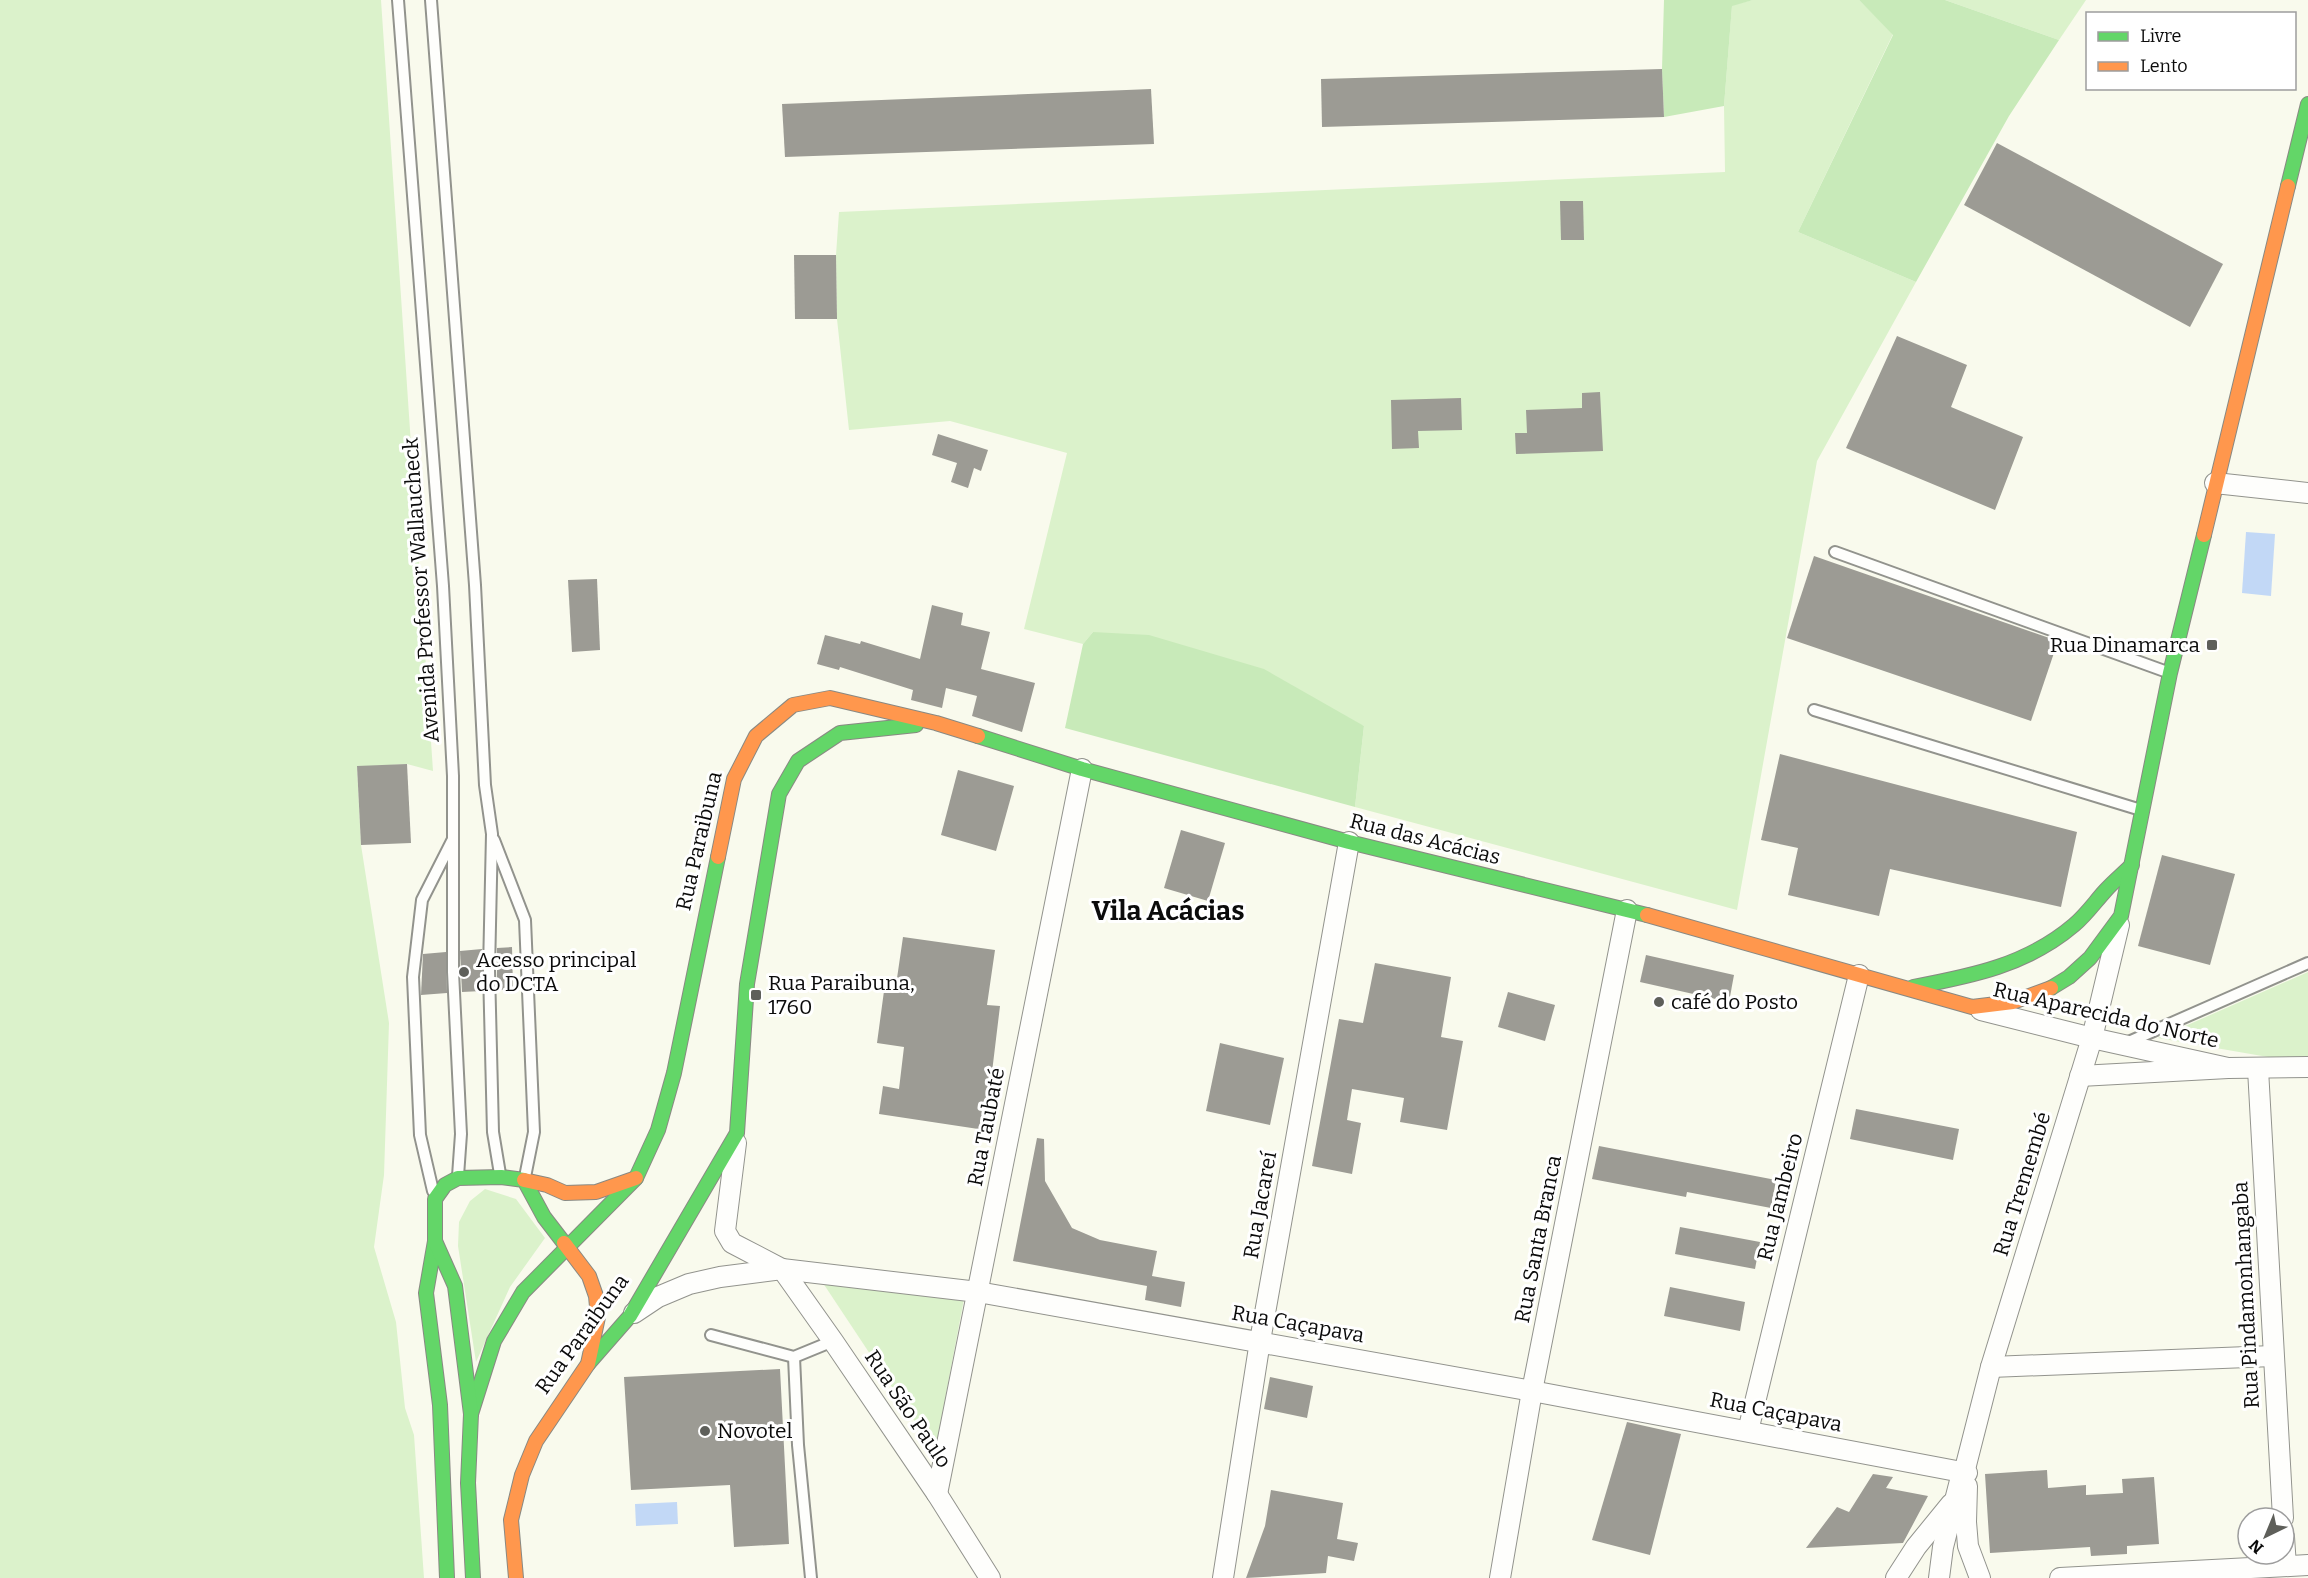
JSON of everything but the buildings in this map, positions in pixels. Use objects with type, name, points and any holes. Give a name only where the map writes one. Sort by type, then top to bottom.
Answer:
[{"type":"main road","points":[[2132,865],[2170,673],[2308,104]]},
{"type":"main road","name":"Rua Paraibuna","points":[[471,1414],[494,1341],[523,1292],[636,1178],[658,1130],[674,1073],[734,779],[756,736],[793,705],[830,698],[936,723]]},
{"type":"main road","name":"Rua das Acácias","points":[[936,723],[1082,769],[1349,842],[1628,910],[1972,1007],[2013,1002],[2044,992],[2069,977],[2091,958],[2121,916],[2132,865]]},
{"type":"main road","name":"Rua Paraibuna","points":[[516,1578],[511,1520],[522,1475],[536,1442],[588,1364],[630,1316],[737,1133],[747,984],[779,794],[798,761],[840,734],[936,723]]},
{"type":"main road","name":"Rua das Acácias","points":[[1905,989],[1979,976],[2020,961],[2047,947],[2076,924],[2132,865]]},
{"type":"main road","points":[[447,1578],[440,1405],[426,1293],[435,1241],[435,1199],[445,1185],[458,1178],[501,1177],[524,1180],[546,1185],[565,1194],[596,1192],[636,1178]]},
{"type":"main road","points":[[524,1180],[544,1217],[589,1276],[596,1296],[598,1317],[588,1364]]},
{"type":"main road","points":[[435,1241],[454,1286],[471,1414],[468,1483],[473,1578]]},
{"type":"street","points":[[2215,483],[2308,493]]},
{"type":"street","name":"Rua Taubaté","points":[[937,1494],[1082,769]]},
{"type":"street","name":"Rua Jacareí","points":[[1223,1578],[1260,1341],[1349,842]]},
{"type":"street","name":"Rua Santa Branca","points":[[1500,1578],[1532,1391],[1628,910]]},
{"type":"street","name":"Rua Tremembé","points":[[1939,1578],[1943,1547],[1991,1367],[2092,1038],[2121,916]]},
{"type":"street","name":"Rua Jambeiro","points":[[1748,1431],[1859,975]]},
{"type":"street","name":"Rua Aparecida do Norte","points":[[1972,1007],[2092,1038],[2228,1068]]},
{"type":"street","name":"Rua Aparecida do Norte","points":[[2080,1076],[2228,1068],[2308,1067]]},
{"type":"street","name":"Rua Pindamonhangaba","points":[[2258,1069],[2282,1506]]},
{"type":"street","name":"Rua Paraibuna","points":[[737,1133],[725,1231],[732,1243],[782,1269]]},
{"type":"street","name":"Rua Caçapava","points":[[630,1316],[658,1297],[689,1284],[720,1277],[782,1269],[978,1292],[1260,1341],[1965,1470]]},
{"type":"street","name":"Rua São Paulo","points":[[782,1269],[937,1494],[990,1578]]},
{"type":"street","points":[[1991,1367],[2273,1356]]},
{"type":"street","name":"Rua Tremembé","points":[[1965,1470],[1968,1546],[1980,1578]]},
{"type":"street","name":"Rua Tremembé","points":[[1896,1578],[1916,1546],[1955,1500]]},
{"type":"street","points":[[2060,1578],[2286,1566]]},
{"type":"lane","name":"Avenida Professor Wallaucheck","points":[[398,0],[442,586],[453,776],[453,972],[461,1134],[458,1178]]},
{"type":"lane","points":[[431,0],[475,585],[485,785],[492,834],[489,970],[494,1132],[501,1177]]},
{"type":"lane","points":[[1835,552],[2170,673]]},
{"type":"lane","points":[[1814,710],[2143,811]]},
{"type":"lane","points":[[492,834],[525,920],[534,1132],[524,1180]]},
{"type":"lane","points":[[435,1199],[420,1135],[413,977],[422,900],[453,838]]},
{"type":"lane","points":[[2123,1044],[2308,963]]},
{"type":"lane","points":[[711,1335],[794,1357],[833,1341]]},
{"type":"lane","points":[[794,1357],[798,1445],[812,1578]]},
{"type":"green space","points":[[0,0],[381,0],[433,771],[407,764],[357,767],[361,845],[389,1023],[384,1175],[374,1247],[396,1322],[405,1408],[414,1435],[424,1578],[0,1578]]},
{"type":"green space","points":[[1664,0],[1753,0],[1732,6],[1724,106],[1664,117],[1662,69]]},
{"type":"green space","points":[[1753,0],[1859,0],[1893,34],[1798,232],[1916,282],[1817,461],[1737,910],[1355,807],[1364,726],[1093,632],[1083,644],[1024,629],[1067,453],[950,421],[849,430],[837,319],[836,255],[839,212],[1725,172],[1724,106],[1732,5]]},
{"type":"green space","points":[[1859,0],[1945,0],[2059,40],[2009,116],[1916,282],[1798,232],[1893,35]]},
{"type":"green space","points":[[1945,0],[2086,0],[2059,40]]},
{"type":"green space","points":[[1093,632],[1149,635],[1264,669],[1364,726],[1355,807],[1065,728],[1083,644]]},
{"type":"green space","points":[[2308,972],[2308,1058],[2268,1057],[2158,1038]]},
{"type":"green space","points":[[485,1189],[516,1199],[545,1238],[510,1287],[476,1362],[458,1246],[459,1222],[470,1201]]},
{"type":"green space","points":[[819,1277],[964,1299],[935,1452]]},
{"type":"water","points":[[2246,532],[2275,534],[2271,596],[2242,593]]},
{"type":"water","points":[[677,1502],[678,1524],[636,1526],[635,1504]]},
{"type":"traffic: fast","points":[[2288,186],[2308,104]]},
{"type":"traffic: fast","points":[[2051,988],[2069,977],[2090,958],[2121,916],[2170,673],[2204,535]]},
{"type":"traffic: fast","points":[[588,1364],[630,1316],[737,1133],[747,984],[779,794],[798,761],[840,733],[916,725]]},
{"type":"traffic: fast","points":[[978,736],[1082,769],[1349,842],[1647,915]]},
{"type":"traffic: fast","points":[[471,1414],[494,1341],[523,1292],[636,1178],[658,1130],[674,1073],[718,857]]},
{"type":"traffic: fast","points":[[1913,987],[1998,967],[2037,950],[2056,939],[2078,921],[2108,887],[2132,865]]},
{"type":"traffic: fast","points":[[473,1578],[468,1483],[471,1414],[455,1286],[435,1241],[435,1199],[445,1185],[458,1178],[501,1177],[524,1180],[544,1217],[564,1243]]},
{"type":"traffic: fast","points":[[435,1241],[426,1293],[440,1405],[447,1578]]},
{"type":"traffic: slow","points":[[2204,535],[2288,186]]},
{"type":"traffic: slow","points":[[718,857],[734,779],[756,736],[793,705],[830,698],[936,723],[978,736]]},
{"type":"traffic: slow","points":[[1647,915],[1972,1007],[2013,1002],[2051,988]]},
{"type":"traffic: slow","points":[[524,1180],[547,1185],[565,1193],[596,1192],[636,1178]]},
{"type":"traffic: slow","points":[[516,1578],[511,1520],[522,1475],[536,1441],[588,1364],[598,1317],[596,1296],[589,1276],[564,1243]]},
{"type":"place","name":"Rua Dinamarca","points":[[2212,645]]},
{"type":"place","name":"Acesso principal do DCTA","points":[[464,972]]},
{"type":"place","name":"Rua Paraibuna, 1760","points":[[756,995]]},
{"type":"place","name":"café do Posto","points":[[1659,1002]]},
{"type":"place","name":"Novotel","points":[[705,1431]]},
{"type":"district","name":"Vila Acácias","points":[[1168,911]]}]
